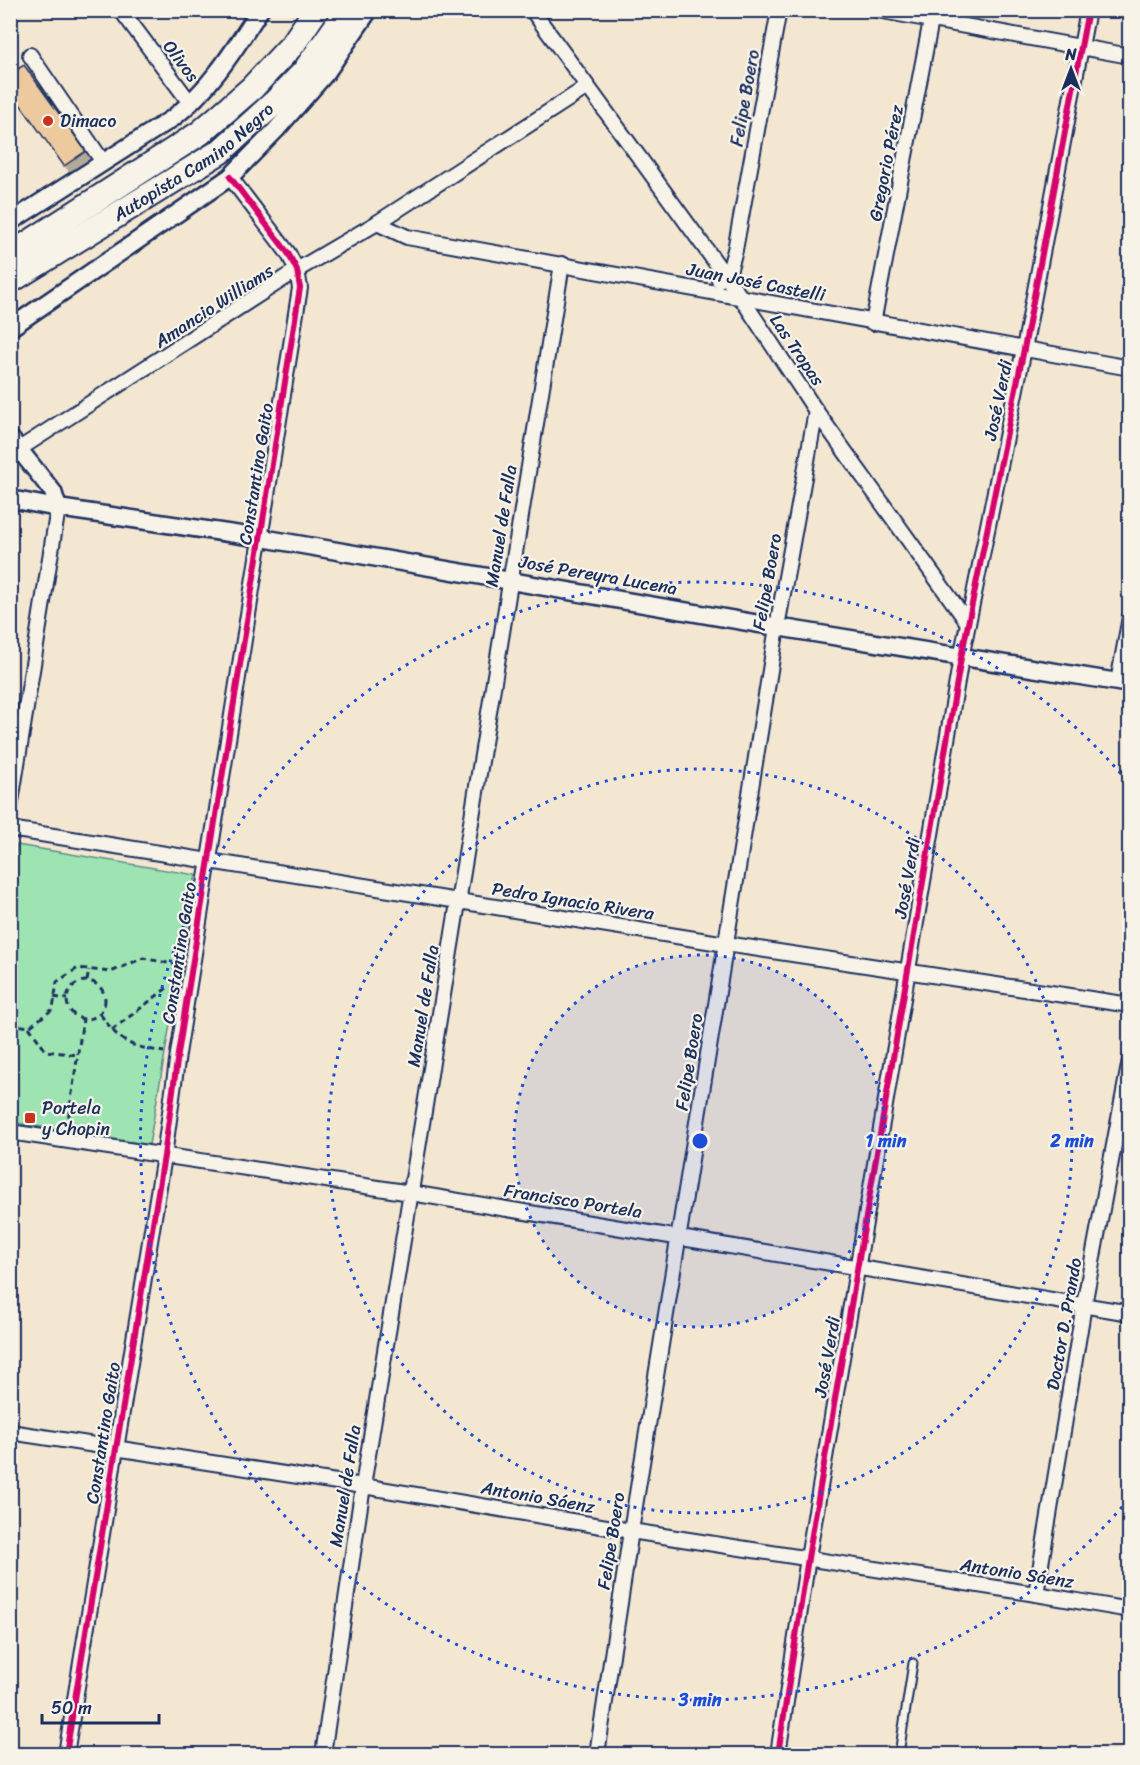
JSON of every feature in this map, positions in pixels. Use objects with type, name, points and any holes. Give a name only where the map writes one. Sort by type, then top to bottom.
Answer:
[{"type":"highway","name":"Autopista Camino Negro","points":[[10,255],[200,133],[266,73],[293,44],[316,10]]},
{"type":"highway","name":"Autopista Camino Negro","points":[[10,281],[221,151],[274,104],[304,72],[348,10]]},
{"type":"street","name":"Olivos","points":[[122,10],[191,104]]},
{"type":"street","points":[[10,222],[173,118],[191,104],[217,75],[260,10]]},
{"type":"street","points":[[10,328],[230,177],[326,73],[369,10]]},
{"type":"street","name":"Las Tropas","points":[[532,10],[740,296],[816,411],[968,623]]},
{"type":"street","name":"Felipe Boero","points":[[710,291],[730,268],[735,250],[779,10]]},
{"type":"street","points":[[877,10],[933,15],[1130,56]]},
{"type":"street","name":"José Verdi","points":[[778,1755],[808,1558],[961,657],[1024,350],[1088,10]]},
{"type":"street","name":"Gregorio Pérez","points":[[873,323],[933,15]]},
{"type":"street","points":[[30,55],[103,162]]},
{"type":"street","name":"Amancio Williams","points":[[14,448],[297,270],[377,224],[587,87]]},
{"type":"street","name":"Constantino Gaito","points":[[66,1755],[164,1156],[178,1054],[300,288],[297,270],[288,254],[230,177]]},
{"type":"street","name":"Juan José Castelli","points":[[377,224],[407,237],[1130,368]]},
{"type":"street","name":"Manuel de Falla","points":[[322,1755],[363,1485],[562,264]]},
{"type":"street","name":"Felipe Boero","points":[[597,1755],[777,627],[816,411]]},
{"type":"street","points":[[10,808],[58,508],[52,492],[14,448]]},
{"type":"street","name":"José Pereyra Lucena","points":[[10,500],[262,538],[777,627],[1124,683]]},
{"type":"street","points":[[1124,683],[1130,617]]},
{"type":"street","name":"Pedro Ignacio Rivera","points":[[10,829],[726,944],[1130,1005]]},
{"type":"street","name":"Doctor D. Prando","points":[[1036,1594],[1084,1305],[1130,1060]]},
{"type":"street","name":"Francisco Portela","points":[[10,1132],[411,1193],[1130,1313]]},
{"type":"street","name":"Antonio Sáenz","points":[[10,1432],[363,1485],[631,1531],[1130,1610]]},
{"type":"lane","points":[[899,1755],[913,1663]]},
{"type":"path","points":[[29,1027],[53,1009],[57,982],[78,968],[111,972],[143,958],[192,967]]},
{"type":"path","points":[[87,981],[89,970]]},
{"type":"path","points":[[87,981],[98,984],[105,995],[106,1002],[100,1014],[82,1019],[68,1008],[67,999],[73,985],[87,981]]},
{"type":"path","points":[[112,1030],[167,988],[188,992]]},
{"type":"path","points":[[54,997],[67,999]]},
{"type":"path","points":[[100,1014],[123,1042],[178,1054]]},
{"type":"path","points":[[65,1141],[82,1019]]},
{"type":"path","points":[[10,1024],[29,1027],[46,1051],[77,1055]]},
{"type":"green space","points":[[17,845],[196,875],[149,1145],[11,1122],[10,884]]},
{"type":"building","name":"Dimaco","points":[[24,65],[86,151],[64,166],[10,90],[10,74]]},
{"type":"cycle path","points":[[778,1754],[808,1558],[961,658],[1024,349],[1088,10]]},
{"type":"cycle path","points":[[66,1754],[164,1156],[178,1054],[300,288],[297,270],[288,253],[230,177]]},
{"type":"place","name":"Dimaco","points":[[48,121]]},
{"type":"place","name":"Portela y Chopin","points":[[30,1118]]}]
